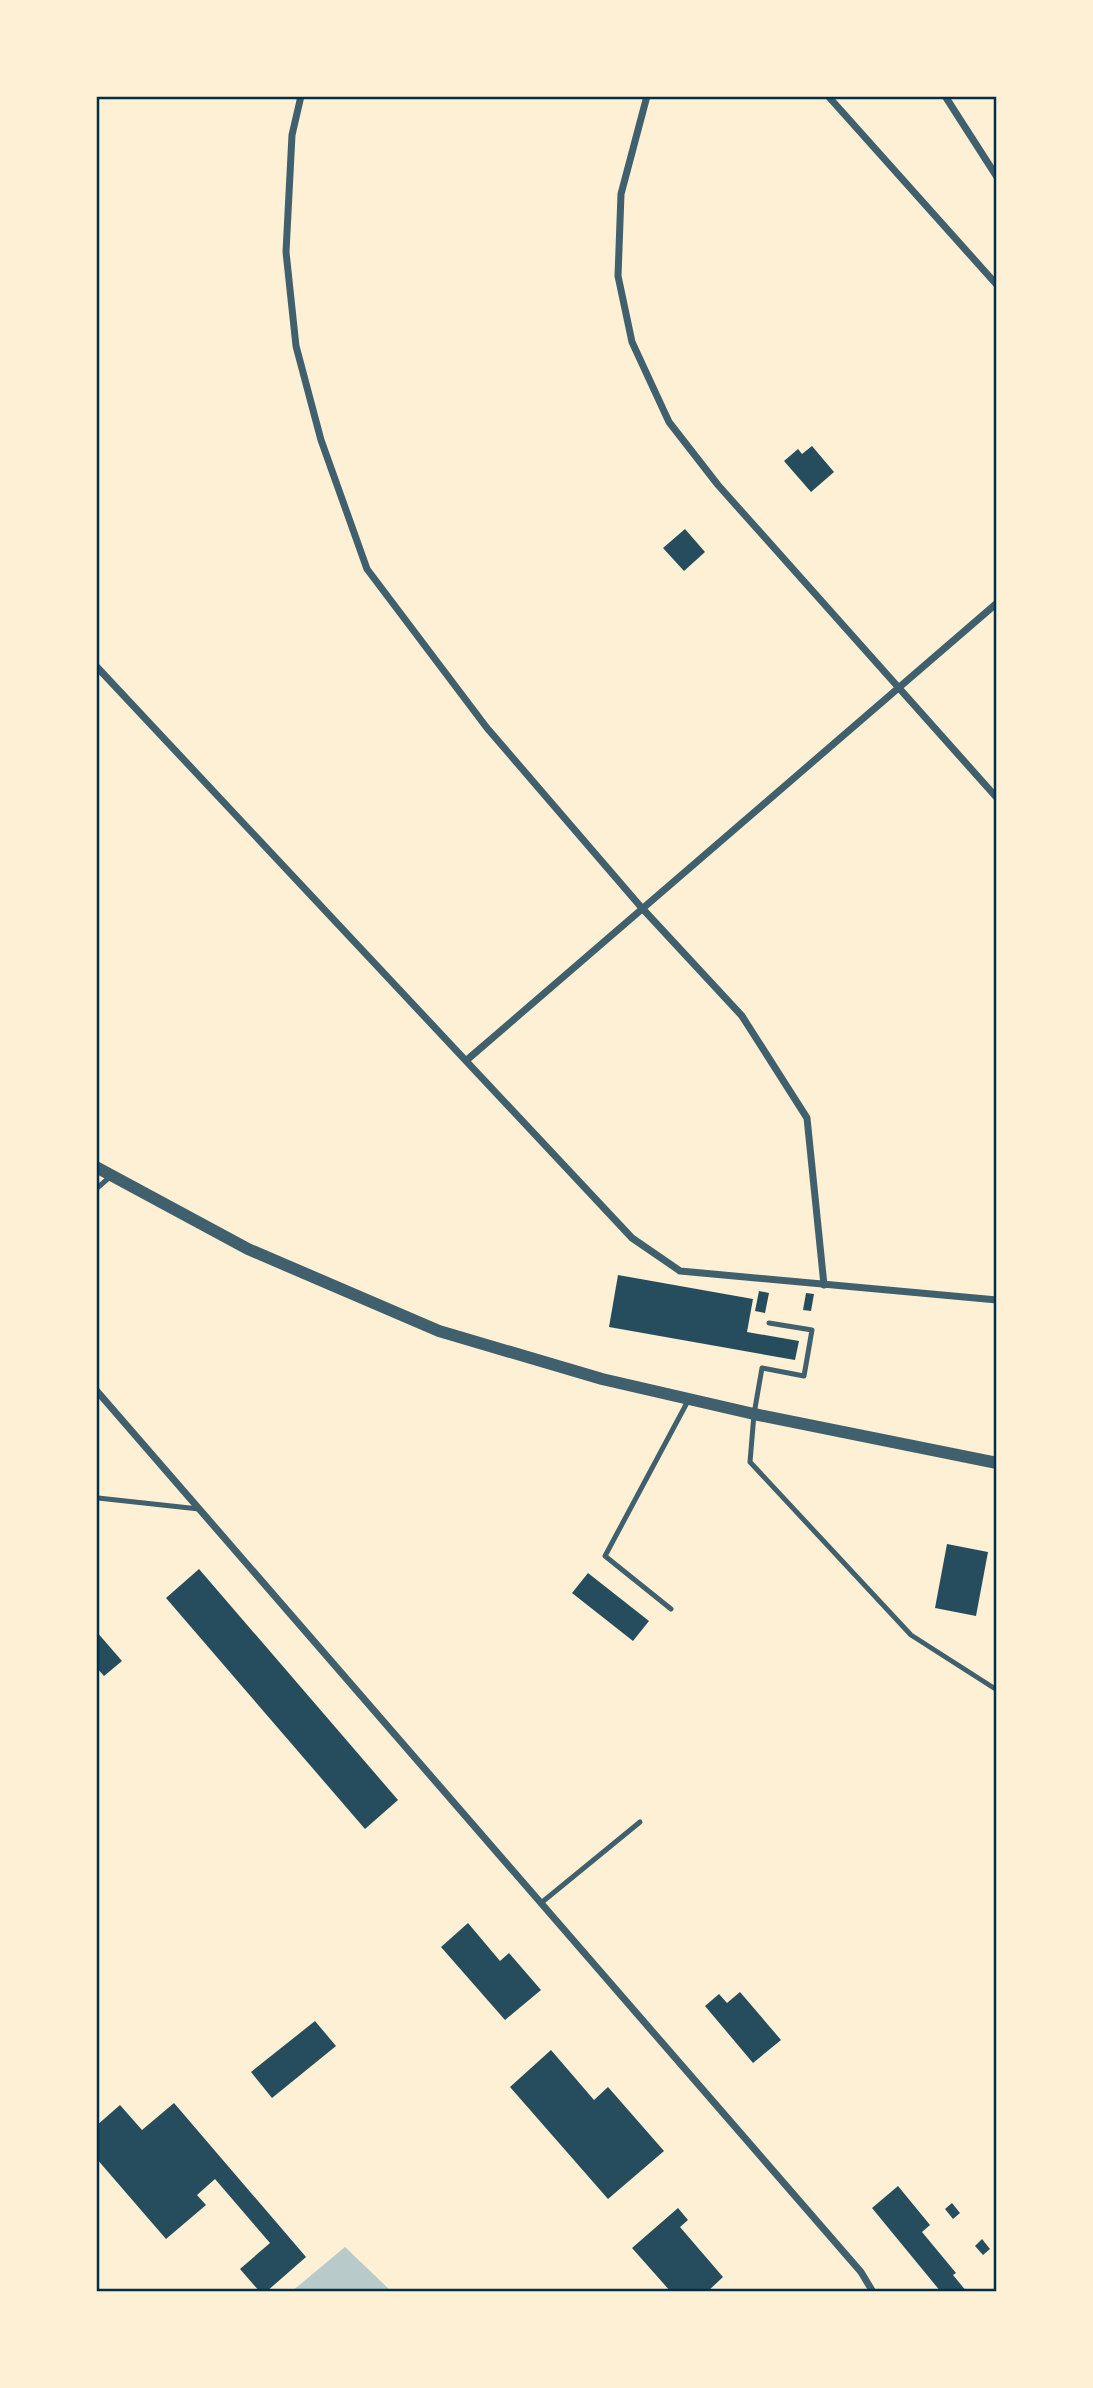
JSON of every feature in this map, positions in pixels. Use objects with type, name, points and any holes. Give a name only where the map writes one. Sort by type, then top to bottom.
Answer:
[{"type":"street","points":[[301,96],[292,135],[286,252],[296,346],[321,440],[367,569],[487,727],[641,907],[742,1016],[807,1118],[824,1285]]},
{"type":"street","points":[[647,96],[621,194],[618,276],[632,342],[669,422],[718,485],[896,688],[997,798]]},
{"type":"street","points":[[828,96],[997,285]]},
{"type":"street","points":[[945,96],[997,177]]},
{"type":"street","points":[[468,1059],[641,907],[997,603]]},
{"type":"street","points":[[96,666],[468,1059],[632,1238],[680,1271],[997,1300]]},
{"type":"street","points":[[96,1167],[248,1249],[439,1331],[601,1379],[754,1414],[997,1462]]},
{"type":"street","points":[[96,1390],[852,2262],[873,2292]]},
{"type":"lane","points":[[96,1189],[111,1176]]},
{"type":"lane","points":[[769,1323],[812,1330],[804,1376],[762,1368],[754,1414],[750,1462],[912,1635],[997,1690]]},
{"type":"lane","points":[[671,1609],[605,1556],[689,1399]]},
{"type":"lane","points":[[98,1498],[200,1509]]},
{"type":"lane","points":[[541,1903],[640,1822]]},
{"type":"shaded area","points":[[345,2247],[392,2292],[291,2292]]},
{"type":"building","points":[[812,446],[834,472],[811,492],[784,461],[798,449],[802,454]]},
{"type":"building","points":[[685,529],[705,552],[684,571],[663,548]]},
{"type":"building","points":[[618,1275],[753,1299],[747,1332],[799,1341],[795,1360],[609,1327]]},
{"type":"building","points":[[759,1291],[769,1293],[765,1313],[755,1311]]},
{"type":"building","points":[[806,1293],[814,1294],[811,1311],[803,1310]]},
{"type":"building","points":[[947,1544],[988,1552],[976,1616],[935,1608]]},
{"type":"building","points":[[199,1569],[398,1800],[365,1829],[166,1598]]},
{"type":"building","points":[[588,1573],[649,1621],[633,1641],[572,1593]]},
{"type":"building","points":[[96,1631],[122,1661],[104,1676],[96,1667]]},
{"type":"building","points":[[468,1923],[500,1961],[509,1953],[541,1990],[505,2020],[441,1947]]},
{"type":"building","points":[[740,1992],[781,2040],[753,2063],[705,2006],[719,1994],[727,2003]]},
{"type":"building","points":[[315,2021],[336,2046],[272,2098],[251,2072]]},
{"type":"building","points":[[551,2050],[594,2100],[608,2087],[664,2151],[608,2199],[510,2087]]},
{"type":"building","points":[[174,2103],[306,2257],[266,2292],[260,2292],[240,2269],[270,2243],[215,2179],[197,2195],[206,2205],[166,2239],[96,2158],[96,2126],[120,2105],[142,2130]]},
{"type":"building","points":[[898,2186],[930,2225],[922,2232],[956,2273],[953,2275],[967,2292],[941,2292],[872,2208]]},
{"type":"building","points":[[952,2203],[960,2213],[953,2219],[945,2209]]},
{"type":"building","points":[[678,2208],[688,2220],[680,2227],[723,2277],[707,2292],[671,2292],[632,2248]]},
{"type":"building","points":[[982,2239],[990,2249],[983,2255],[975,2246]]}]
